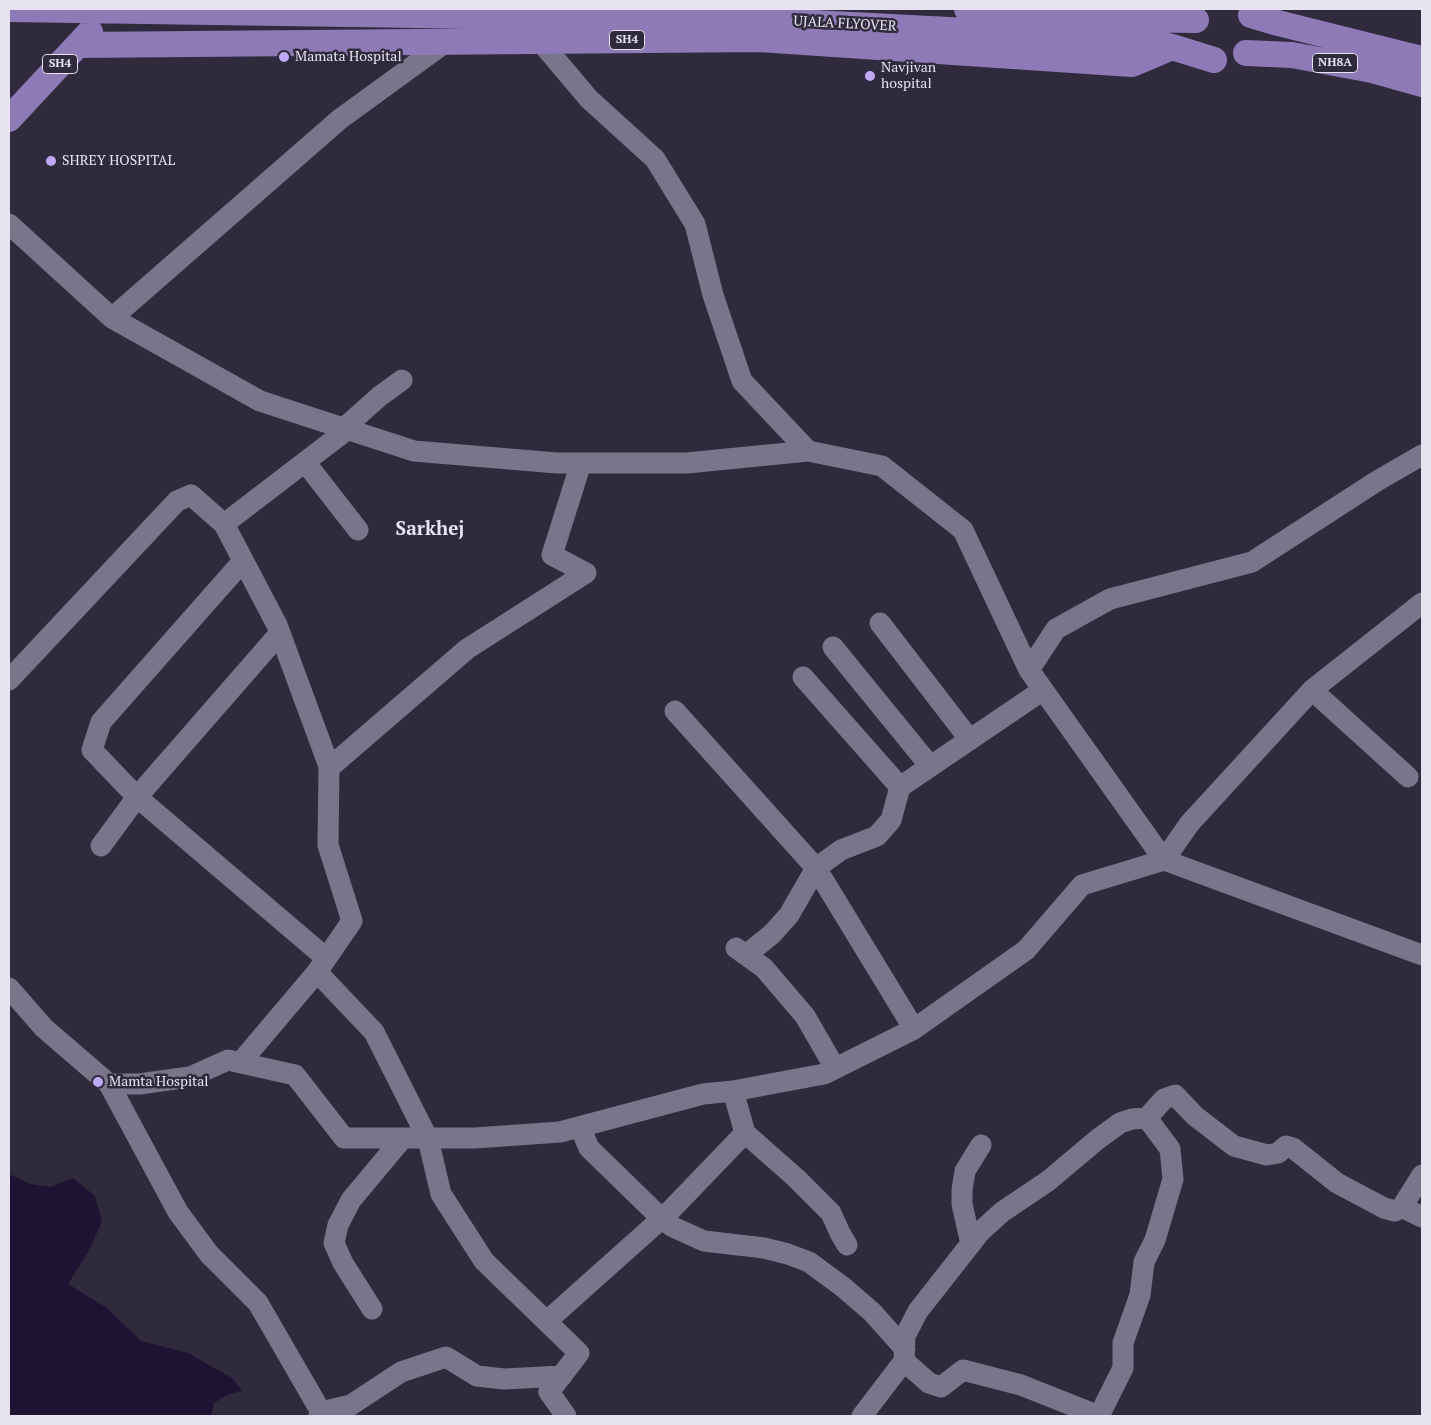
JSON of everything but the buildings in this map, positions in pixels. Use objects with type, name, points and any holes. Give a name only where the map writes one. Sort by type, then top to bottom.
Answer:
[{"type":"main road","name":"SH4","points":[[9,119],[112,9]]},
{"type":"main road","points":[[967,9],[1170,18],[1194,29],[1195,39],[1199,48],[1205,55],[1214,60]]},
{"type":"main road","name":"UJALA FLYOVER","points":[[9,10],[756,20],[1170,18]]},
{"type":"main road","points":[[1170,18],[1172,47],[1222,62],[1231,61],[1246,53],[1252,44],[1255,35],[1254,24],[1248,12]]},
{"type":"main road","name":"NH8A","points":[[1248,12],[1422,59]]},
{"type":"main road","name":"SH4","points":[[78,46],[758,39],[1132,64],[1172,47]]},
{"type":"main road","name":"NH8A","points":[[1246,53],[1292,55],[1372,70],[1422,84]]},
{"type":"street","points":[[540,41],[590,99],[655,159],[695,224],[713,295],[742,381],[808,451]]},
{"type":"street","points":[[112,318],[340,120],[446,42]]},
{"type":"street","points":[[9,224],[112,318],[260,401],[414,451],[557,463],[688,463],[808,451],[882,466],[963,530],[1029,670],[1164,860],[1422,955]]},
{"type":"street","points":[[224,524],[346,429],[380,396],[402,380]]},
{"type":"street","points":[[1029,670],[1056,629],[1110,599],[1252,562],[1377,481],[1422,455]]},
{"type":"street","points":[[305,462],[358,530]]},
{"type":"street","points":[[328,768],[467,649],[586,572],[552,555],[581,463]]},
{"type":"street","points":[[9,680],[177,501],[191,494],[224,524],[280,633],[328,768],[328,845],[352,921],[322,965],[240,1063]]},
{"type":"street","points":[[243,561],[101,722],[92,750],[137,798],[322,965],[374,1032],[428,1139],[442,1194],[484,1261],[579,1353],[549,1392],[566,1416]]},
{"type":"street","points":[[109,1084],[138,1084],[190,1076],[228,1060],[295,1075],[344,1138],[428,1139],[560,1132],[703,1094],[733,1091],[824,1074],[914,1028],[1026,950],[1082,885],[1164,860],[1190,823],[1312,690],[1422,603]]},
{"type":"street","points":[[880,623],[970,740]]},
{"type":"street","points":[[100,846],[137,798],[280,633]]},
{"type":"street","points":[[833,647],[930,766]]},
{"type":"street","points":[[803,677],[900,786]]},
{"type":"street","points":[[836,1068],[805,1016],[764,968],[741,952],[772,934],[790,915],[816,868],[841,850],[877,836],[890,820],[900,786],[1043,690]]},
{"type":"street","points":[[1312,690],[1408,777]]},
{"type":"street","points":[[675,711],[816,868],[914,1028]]},
{"type":"street","points":[[9,988],[44,1028],[109,1084],[178,1212],[208,1254],[258,1303],[320,1414],[352,1405],[401,1372],[446,1357],[477,1376],[504,1379],[562,1376]]},
{"type":"street","points":[[9,1006],[44,1028]]},
{"type":"street","points":[[733,1091],[745,1134],[796,1178],[831,1213],[847,1245]]},
{"type":"street","points":[[862,1416],[904,1355],[905,1336],[918,1311],[980,1232],[1002,1212],[1048,1181],[1075,1157],[1120,1123],[1132,1119],[1147,1118],[1164,1099],[1175,1095],[1195,1116],[1234,1146],[1268,1155],[1278,1153],[1286,1146],[1294,1148],[1337,1183],[1363,1199],[1384,1208],[1395,1211],[1402,1207],[1422,1175]]},
{"type":"street","points":[[580,1127],[589,1148],[662,1219],[673,1227],[704,1241],[764,1248],[809,1262],[843,1287],[872,1312],[904,1355],[929,1382],[941,1387],[963,1370],[1021,1385],[1099,1416],[1123,1368],[1123,1344],[1140,1295],[1144,1262],[1155,1240],[1173,1179],[1170,1149],[1147,1118]]},
{"type":"street","points":[[546,1321],[662,1219],[745,1134]]},
{"type":"street","points":[[372,1309],[343,1263],[334,1243],[338,1225],[351,1200],[402,1139]]},
{"type":"street","points":[[971,1244],[962,1204],[962,1190],[965,1172],[981,1144]]},
{"type":"street","points":[[1402,1207],[1422,1217]]},
{"type":"shaded area","points":[[9,1174],[30,1184],[51,1187],[73,1178],[95,1196],[102,1222],[87,1254],[68,1284],[107,1308],[141,1341],[188,1353],[232,1378],[242,1391],[227,1395],[214,1403],[211,1416],[9,1416]]},
{"type":"place","name":"Mamata Hospital","points":[[284,57]]},
{"type":"place","name":"Navjivan hospital","points":[[870,76]]},
{"type":"place","name":"SHREY HOSPITAL","points":[[51,161]]},
{"type":"place","name":"Mamta Hospital","points":[[98,1082]]},
{"type":"district","name":"Sarkhej","points":[[430,530]]}]
